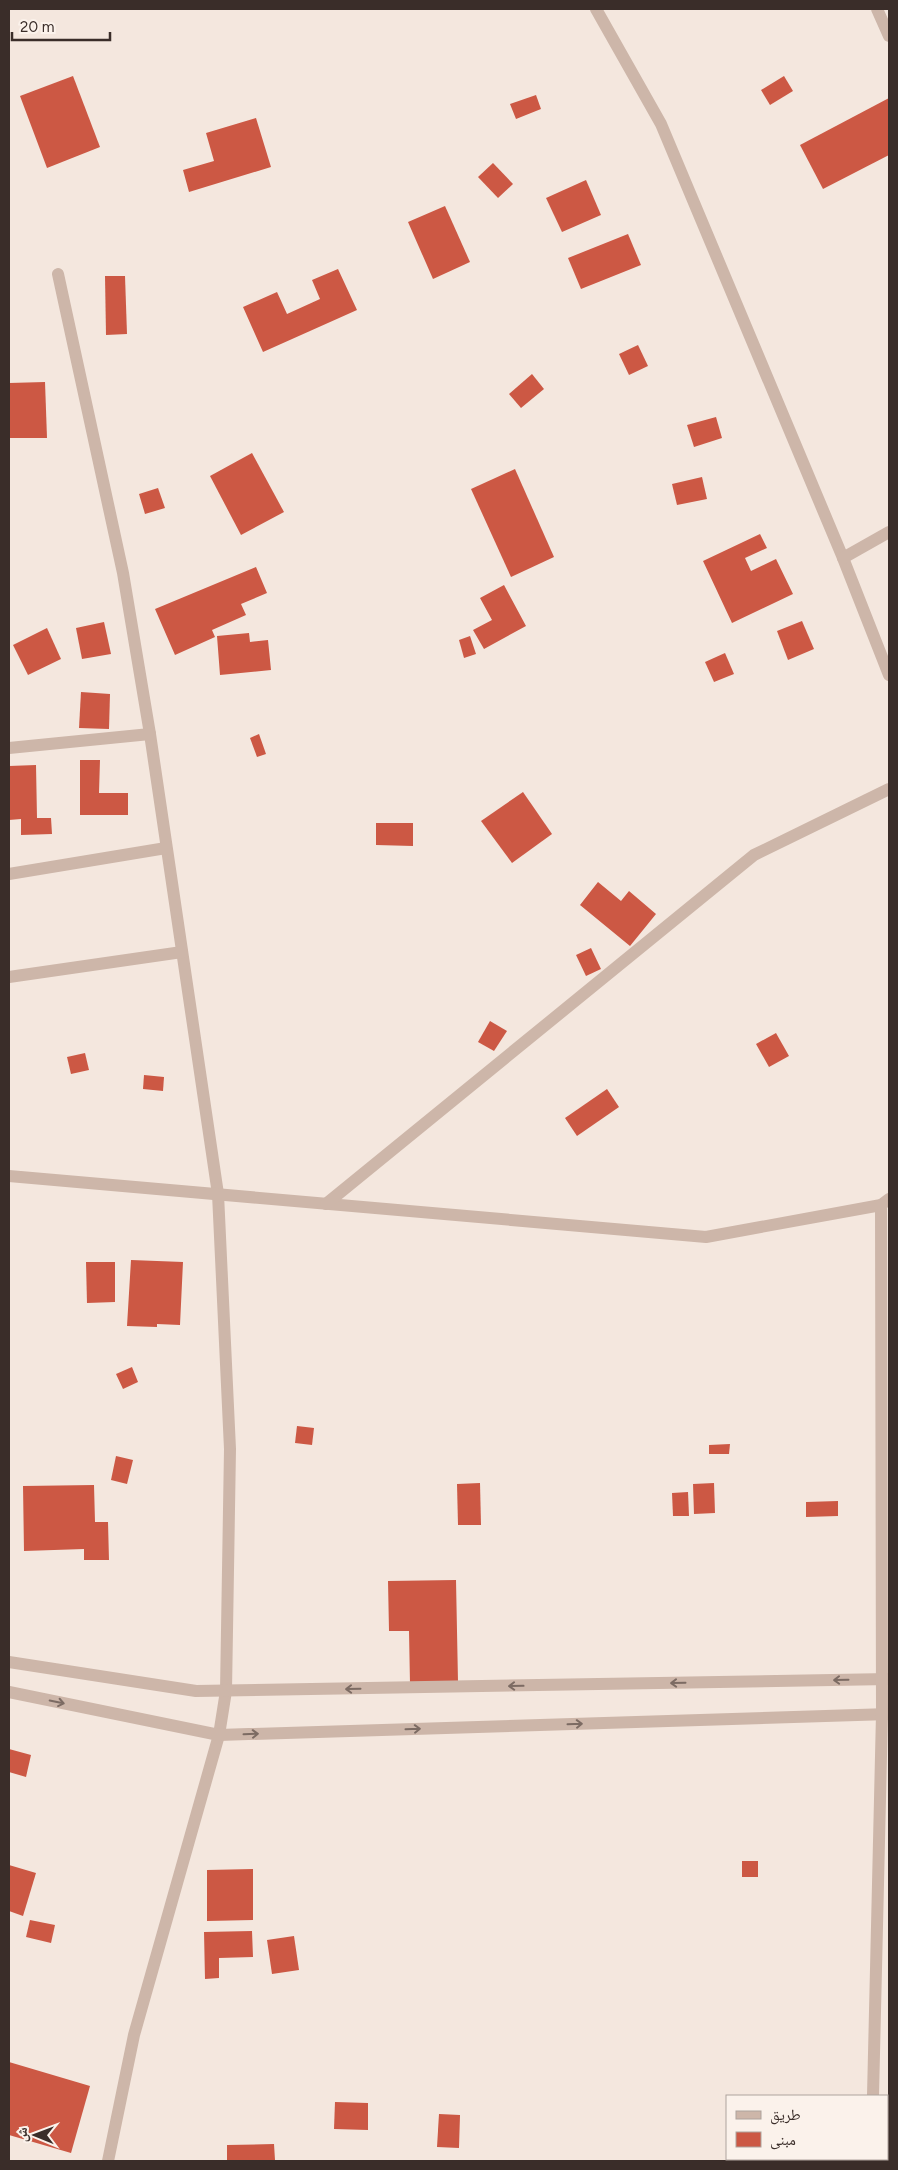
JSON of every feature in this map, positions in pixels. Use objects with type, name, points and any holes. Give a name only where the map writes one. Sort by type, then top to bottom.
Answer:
[{"type":"street","points":[[596,9],[661,124],[843,558],[889,675]]},
{"type":"street","points":[[876,9],[889,36]]},
{"type":"street","points":[[58,274],[123,574],[150,734],[218,1194],[230,1449],[226,1691],[219,1735],[134,2035],[108,2161]]},
{"type":"street","points":[[843,558],[889,532]]},
{"type":"street","points":[[9,748],[150,734]]},
{"type":"street","points":[[326,1204],[754,855],[889,789]]},
{"type":"street","points":[[9,874],[166,848]]},
{"type":"street","points":[[9,978],[182,952]]},
{"type":"street","points":[[9,1176],[706,1237],[885,1202],[886,1679],[873,2095]]},
{"type":"street","points":[[9,1662],[196,1691],[886,1679]]},
{"type":"street","points":[[9,1692],[219,1735],[885,1714]]},
{"type":"building","points":[[73,76],[100,147],[47,168],[20,96]]},
{"type":"building","points":[[784,76],[793,91],[770,105],[761,90]]},
{"type":"building","points":[[536,95],[541,109],[516,119],[510,104]]},
{"type":"building","points":[[889,98],[889,155],[823,189],[800,145]]},
{"type":"building","points":[[256,118],[271,167],[189,192],[183,170],[214,161],[206,133]]},
{"type":"building","points":[[493,163],[513,184],[498,198],[478,177]]},
{"type":"building","points":[[586,180],[601,215],[562,232],[546,198]]},
{"type":"building","points":[[445,206],[470,262],[433,279],[408,222]]},
{"type":"building","points":[[628,234],[641,265],[581,289],[568,258]]},
{"type":"building","points":[[338,269],[357,310],[263,352],[243,307],[277,292],[287,314],[320,299],[312,280]]},
{"type":"building","points":[[105,276],[125,276],[127,334],[106,335]]},
{"type":"building","points":[[638,345],[648,366],[629,375],[619,354]]},
{"type":"building","points":[[532,374],[544,389],[521,408],[509,394]]},
{"type":"building","points":[[45,382],[47,438],[9,438],[9,383]]},
{"type":"building","points":[[716,417],[722,438],[694,447],[687,425]]},
{"type":"building","points":[[252,453],[284,512],[241,535],[210,476]]},
{"type":"building","points":[[515,469],[554,557],[511,577],[471,489]]},
{"type":"building","points":[[702,477],[707,499],[677,505],[672,484]]},
{"type":"building","points":[[158,488],[165,508],[145,514],[139,494]]},
{"type":"building","points":[[760,534],[767,548],[745,558],[751,571],[776,559],[793,594],[732,623],[703,561]]},
{"type":"building","points":[[256,567],[267,593],[241,604],[246,615],[212,630],[215,637],[175,655],[155,609]]},
{"type":"building","points":[[504,585],[526,626],[484,649],[473,630],[492,620],[480,598]]},
{"type":"building","points":[[802,621],[814,649],[788,660],[777,631]]},
{"type":"building","points":[[104,622],[111,654],[82,659],[76,628]]},
{"type":"building","points":[[47,628],[61,659],[28,675],[13,645]]},
{"type":"building","points":[[249,633],[250,642],[268,640],[271,670],[220,675],[217,636]]},
{"type":"building","points":[[470,636],[476,654],[464,658],[459,640]]},
{"type":"building","points":[[725,653],[734,674],[714,682],[705,662]]},
{"type":"building","points":[[81,692],[110,694],[109,729],[79,728]]},
{"type":"building","points":[[259,734],[266,754],[257,757],[250,738]]},
{"type":"building","points":[[80,760],[100,760],[99,793],[128,793],[128,815],[80,815]]},
{"type":"building","points":[[36,765],[37,818],[51,818],[52,834],[21,835],[21,819],[9,820],[9,766]]},
{"type":"building","points":[[523,792],[552,834],[512,863],[481,821]]},
{"type":"building","points":[[376,823],[413,823],[413,846],[376,845]]},
{"type":"building","points":[[598,882],[621,901],[629,891],[656,914],[630,946],[580,905]]},
{"type":"building","points":[[591,948],[601,969],[586,976],[576,955]]},
{"type":"building","points":[[490,1021],[507,1031],[494,1051],[478,1042]]},
{"type":"building","points":[[776,1033],[789,1056],[769,1067],[756,1044]]},
{"type":"building","points":[[85,1053],[89,1070],[71,1074],[67,1057]]},
{"type":"building","points":[[144,1075],[164,1077],[163,1091],[143,1089]]},
{"type":"building","points":[[607,1089],[619,1107],[577,1136],[565,1118]]},
{"type":"building","points":[[131,1260],[183,1262],[180,1325],[157,1324],[157,1327],[127,1326]]},
{"type":"building","points":[[86,1262],[115,1262],[115,1302],[87,1303]]},
{"type":"building","points":[[132,1367],[138,1382],[123,1389],[116,1374]]},
{"type":"building","points":[[297,1426],[314,1428],[312,1445],[295,1443]]},
{"type":"building","points":[[730,1444],[729,1454],[709,1454],[709,1445]]},
{"type":"building","points":[[116,1456],[133,1460],[127,1484],[111,1480]]},
{"type":"building","points":[[480,1483],[481,1525],[458,1525],[457,1484]]},
{"type":"building","points":[[714,1483],[715,1513],[694,1514],[693,1484]]},
{"type":"building","points":[[94,1485],[95,1522],[108,1522],[109,1560],[84,1560],[84,1549],[24,1551],[23,1486]]},
{"type":"building","points":[[688,1492],[689,1516],[673,1516],[672,1493]]},
{"type":"building","points":[[838,1501],[838,1516],[806,1517],[806,1502]]},
{"type":"building","points":[[456,1580],[458,1682],[410,1684],[409,1631],[389,1631],[388,1581]]},
{"type":"building","points":[[9,1749],[31,1755],[26,1777],[9,1772]]},
{"type":"building","points":[[742,1861],[758,1861],[758,1877],[742,1877]]},
{"type":"building","points":[[9,1865],[36,1873],[23,1916],[9,1911]]},
{"type":"building","points":[[253,1869],[253,1920],[207,1921],[207,1870]]},
{"type":"building","points":[[30,1920],[55,1925],[51,1943],[26,1937]]},
{"type":"building","points":[[252,1931],[253,1957],[219,1958],[219,1978],[205,1979],[204,1932]]},
{"type":"building","points":[[294,1936],[299,1970],[272,1974],[267,1940]]},
{"type":"building","points":[[9,2062],[90,2086],[71,2153],[9,2135]]},
{"type":"building","points":[[335,2102],[368,2103],[368,2130],[334,2129]]},
{"type":"building","points":[[439,2114],[460,2115],[459,2148],[437,2147]]},
{"type":"building","points":[[274,2144],[275,2160],[227,2161],[227,2145]]}]
